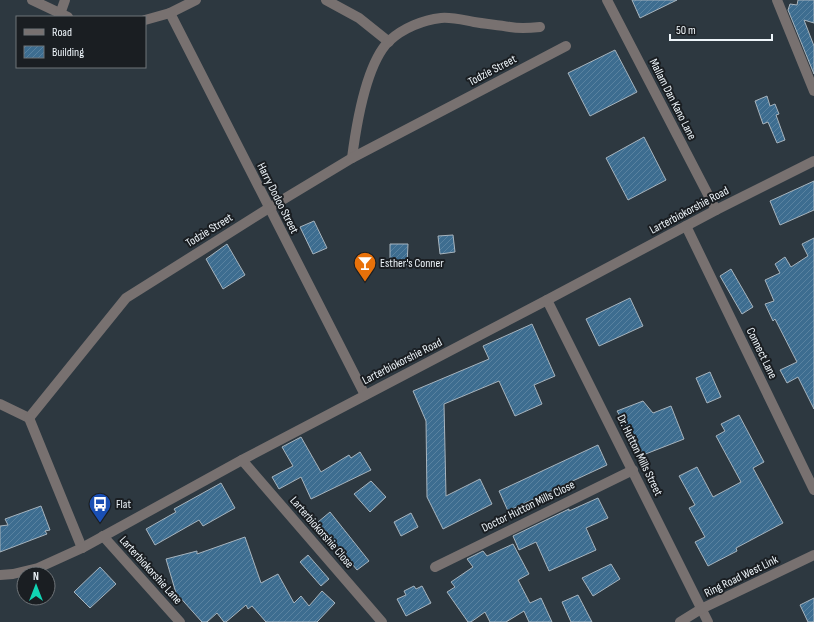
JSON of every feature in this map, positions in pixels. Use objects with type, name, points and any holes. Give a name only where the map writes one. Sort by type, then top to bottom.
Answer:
[{"type":"street","points":[[32,0],[64,15],[65,0]]},
{"type":"street","points":[[146,20],[170,13],[196,0]]},
{"type":"street","points":[[326,0],[359,18],[389,42]]},
{"type":"street","name":"Mallam Dan Kano Lane","points":[[607,0],[716,210]]},
{"type":"street","points":[[778,0],[814,91]]},
{"type":"street","name":"Harry Dodoo Street","points":[[170,13],[365,395]]},
{"type":"street","points":[[352,158],[356,126],[368,80],[378,57],[389,42],[402,32],[423,21],[442,18],[455,18],[512,28],[540,27]]},
{"type":"street","name":"Todzie Street","points":[[29,418],[126,298],[269,208],[352,158],[566,46]]},
{"type":"street","name":"Larterbiokorshie Road","points":[[0,575],[13,574],[38,568],[82,548],[242,460],[716,210],[814,161]]},
{"type":"street","name":"Connect Lane","points":[[686,226],[814,490]]},
{"type":"street","name":"Dr. Hutton Mills Street","points":[[547,300],[708,622]]},
{"type":"street","points":[[0,404],[29,418],[82,548]]},
{"type":"street","name":"Larterbiokorshie Close","points":[[242,460],[382,622]]},
{"type":"street","name":"Doctor Hutton Mills Close","points":[[434,567],[633,470]]},
{"type":"street","name":"Larterbiokorshie Lane","points":[[103,536],[180,622]]},
{"type":"street","name":"Ring Road West Link","points":[[680,622],[702,609],[814,555]]},
{"type":"building","points":[[632,0],[677,0],[640,18]]},
{"type":"building","points":[[798,0],[814,0],[814,23],[804,20],[814,46],[814,74],[788,10],[790,4],[797,5]]},
{"type":"building","points":[[615,50],[637,92],[590,116],[568,73]]},
{"type":"building","points":[[767,96],[770,106],[775,104],[779,114],[776,115],[785,140],[777,143],[768,122],[763,124],[755,101]]},
{"type":"building","points":[[644,137],[666,180],[628,200],[606,158]]},
{"type":"building","points":[[814,181],[814,210],[780,225],[770,201]]},
{"type":"building","points":[[314,221],[327,248],[313,254],[300,227]]},
{"type":"building","points":[[453,235],[455,252],[440,254],[438,236]]},
{"type":"building","points":[[814,238],[814,409],[798,377],[787,383],[780,370],[797,362],[775,319],[773,321],[765,304],[774,301],[765,280],[780,273],[775,264],[785,257],[791,267],[808,256],[802,244]]},
{"type":"building","points":[[227,244],[245,275],[223,289],[206,259]]},
{"type":"building","points":[[390,244],[408,244],[407,265],[390,265]]},
{"type":"building","points":[[731,269],[753,307],[742,314],[720,276]]},
{"type":"building","points":[[630,298],[643,326],[599,346],[586,319]]},
{"type":"building","points":[[532,324],[555,376],[534,385],[542,404],[515,416],[499,381],[444,404],[446,496],[480,479],[492,504],[443,529],[427,497],[426,421],[413,391],[489,359],[483,346]]},
{"type":"building","points":[[710,372],[721,397],[707,403],[696,378]]},
{"type":"building","points":[[643,401],[653,413],[671,406],[684,439],[643,455],[617,411]]},
{"type":"building","points":[[739,415],[764,462],[753,468],[783,523],[736,548],[737,551],[708,566],[695,542],[705,537],[689,508],[695,505],[679,476],[697,467],[713,497],[741,482],[716,436],[725,431],[721,424]]},
{"type":"building","points":[[301,437],[321,472],[349,455],[351,458],[360,452],[371,470],[311,499],[301,477],[279,489],[272,477],[293,466],[282,447]]},
{"type":"building","points":[[598,445],[607,465],[508,511],[499,491]]},
{"type":"building","points":[[371,481],[386,497],[370,512],[354,494]]},
{"type":"building","points":[[221,483],[235,508],[203,526],[199,520],[155,545],[146,529],[176,512],[174,509]]},
{"type":"building","points":[[598,498],[608,518],[586,528],[596,550],[549,571],[536,542],[519,550],[513,536],[569,509],[569,511]]},
{"type":"building","points":[[41,506],[50,530],[45,531],[47,534],[0,552],[0,526],[8,525],[5,519]]},
{"type":"building","points":[[330,512],[369,561],[357,570],[318,522]]},
{"type":"building","points":[[411,513],[418,527],[401,536],[394,522]]},
{"type":"building","points":[[245,537],[261,583],[278,574],[294,603],[301,596],[309,606],[322,591],[335,603],[317,622],[266,622],[252,606],[248,609],[246,605],[226,622],[224,622],[217,613],[207,622],[202,622],[176,593],[166,559],[197,551],[197,554]]},
{"type":"building","points":[[513,544],[529,574],[518,580],[530,603],[541,598],[552,622],[529,622],[524,611],[506,622],[490,622],[485,612],[471,622],[468,622],[447,592],[455,587],[451,582],[473,567],[467,559],[483,551],[487,556]]},
{"type":"building","points":[[308,555],[329,579],[321,586],[300,562]]},
{"type":"building","points":[[611,564],[620,579],[593,596],[582,578]]},
{"type":"building","points":[[100,567],[116,584],[90,608],[74,592]]},
{"type":"building","points":[[414,586],[416,589],[422,586],[431,603],[406,616],[397,599],[406,595],[404,591]]},
{"type":"building","points":[[578,595],[592,622],[571,622],[562,602]]},
{"type":"building","points":[[814,598],[814,622],[808,622],[800,605]]},
{"type":"place","name":"Esther's Conner","points":[[365,282]]},
{"type":"place","name":"Flat","points":[[100,524]]}]
